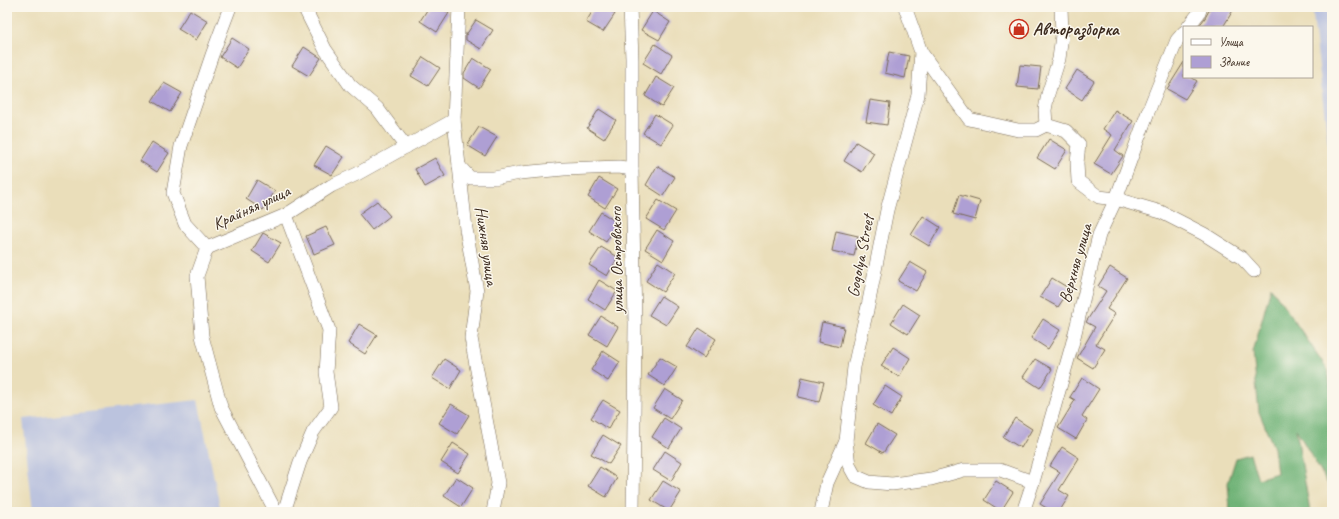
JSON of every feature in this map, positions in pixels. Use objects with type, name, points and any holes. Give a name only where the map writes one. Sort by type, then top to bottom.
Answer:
[{"type":"street","name":"Крайняя улица","points":[[230,7],[181,146],[173,193],[185,224],[207,248],[286,215],[331,186],[357,174],[454,120]]},
{"type":"street","points":[[304,7],[325,49],[350,85],[377,108],[406,147]]},
{"type":"street","name":"Нижняя улица","points":[[459,7],[454,120],[466,229],[477,291],[471,338],[498,483],[492,512]]},
{"type":"street","name":"улица Островского","points":[[630,7],[635,324],[633,512]]},
{"type":"street","name":"Gogolya Street","points":[[821,512],[826,483],[846,441],[854,367],[887,210],[918,95],[921,52],[905,7]]},
{"type":"street","points":[[1046,125],[1045,110],[1048,94],[1059,59],[1062,35],[1061,7]]},
{"type":"street","points":[[1189,26],[1202,7]]},
{"type":"street","name":"Верхняя улица","points":[[1023,512],[1072,345],[1099,235],[1116,199],[1148,112],[1177,40],[1183,33]]},
{"type":"street","points":[[921,52],[969,119],[1018,130],[1036,130],[1046,125],[1066,131],[1079,144],[1077,163],[1078,181],[1099,197],[1116,199],[1161,212],[1204,234],[1242,258],[1254,271]]},
{"type":"street","points":[[459,166],[470,178],[494,178],[520,173],[564,169],[619,167],[632,169]]},
{"type":"street","points":[[284,512],[300,462],[313,432],[331,407],[326,372],[330,330],[286,215]]},
{"type":"street","points":[[207,248],[197,276],[202,336],[221,406],[276,512]]},
{"type":"street","points":[[846,441],[849,465],[855,476],[870,482],[892,484],[931,479],[964,470],[1000,470],[1033,482]]},
{"type":"shaded area","points":[[1312,7],[1332,7],[1332,178]]},
{"type":"shaded area","points":[[198,400],[221,512],[33,512],[23,419]]},
{"type":"green space","points":[[1271,287],[1328,370],[1332,399],[1332,491],[1296,429],[1310,512],[1230,512],[1228,483],[1236,458],[1250,454],[1258,479],[1277,473],[1274,448],[1259,412],[1253,353]]},
{"type":"building","points":[[429,7],[439,7],[449,13],[437,32],[420,21]]},
{"type":"building","points":[[595,7],[605,7],[615,14],[603,32],[586,22]]},
{"type":"building","points":[[1211,7],[1235,7],[1224,26],[1199,26]]},
{"type":"building","points":[[190,10],[208,21],[196,40],[178,29]]},
{"type":"building","points":[[653,11],[670,22],[659,40],[641,30]]},
{"type":"building","points":[[476,20],[493,30],[481,49],[466,40],[466,35]]},
{"type":"building","points":[[232,38],[249,49],[237,68],[220,57]]},
{"type":"building","points":[[655,44],[672,55],[661,74],[643,63]]},
{"type":"building","points":[[304,47],[321,58],[309,76],[292,66]]},
{"type":"building","points":[[889,52],[909,56],[905,78],[885,73]]},
{"type":"building","points":[[423,57],[440,68],[428,86],[411,76]]},
{"type":"building","points":[[473,58],[491,69],[479,88],[464,78],[464,73]]},
{"type":"building","points":[[1183,64],[1183,78],[1192,78],[1197,81],[1185,99],[1167,89]]},
{"type":"building","points":[[1020,65],[1041,67],[1038,89],[1017,87]]},
{"type":"building","points":[[1077,70],[1094,81],[1082,100],[1065,89]]},
{"type":"building","points":[[656,77],[674,88],[662,107],[645,96]]},
{"type":"building","points":[[164,83],[182,93],[170,112],[152,101]]},
{"type":"building","points":[[870,100],[890,103],[887,125],[866,122]]},
{"type":"building","points":[[599,109],[616,120],[604,139],[587,128]]},
{"type":"building","points":[[1115,110],[1133,121],[1115,150],[1123,156],[1111,174],[1094,164],[1112,135],[1103,129]]},
{"type":"building","points":[[655,114],[673,125],[661,144],[643,133]]},
{"type":"building","points":[[479,127],[497,137],[485,156],[467,145]]},
{"type":"building","points":[[1049,139],[1067,150],[1055,169],[1037,158]]},
{"type":"building","points":[[152,142],[169,153],[157,172],[140,161]]},
{"type":"building","points":[[856,142],[874,153],[862,172],[844,161]]},
{"type":"building","points":[[326,146],[344,157],[332,175],[314,165]]},
{"type":"building","points":[[435,158],[445,176],[425,187],[415,169]]},
{"type":"building","points":[[657,166],[675,177],[663,196],[646,185]]},
{"type":"building","points":[[599,178],[617,189],[605,208],[588,197]]},
{"type":"building","points":[[257,180],[275,191],[263,210],[246,199]]},
{"type":"building","points":[[959,195],[980,201],[975,220],[953,214]]},
{"type":"building","points":[[658,200],[676,211],[664,230],[646,219]]},
{"type":"building","points":[[377,201],[390,216],[372,230],[359,214]]},
{"type":"building","points":[[601,212],[618,223],[606,242],[589,231]]},
{"type":"building","points":[[923,216],[940,227],[929,246],[911,235]]},
{"type":"building","points":[[326,227],[335,245],[314,254],[306,236]]},
{"type":"building","points":[[657,230],[674,241],[663,260],[645,249]]},
{"type":"building","points":[[836,231],[858,236],[854,256],[832,251]]},
{"type":"building","points":[[263,233],[281,243],[269,262],[252,251]]},
{"type":"building","points":[[601,247],[618,257],[607,276],[589,265]]},
{"type":"building","points":[[658,262],[675,273],[663,292],[646,281]]},
{"type":"building","points":[[910,262],[927,272],[916,291],[898,281]]},
{"type":"building","points":[[1110,267],[1127,278],[1107,309],[1115,314],[1096,344],[1105,349],[1093,368],[1077,358],[1095,327],[1086,322],[1106,291],[1098,286]]},
{"type":"building","points":[[1052,278],[1070,289],[1058,307],[1040,297]]},
{"type":"building","points":[[599,280],[617,291],[605,310],[588,299]]},
{"type":"building","points":[[661,296],[678,307],[666,325],[649,315]]},
{"type":"building","points":[[903,304],[920,315],[908,334],[891,323]]},
{"type":"building","points":[[601,316],[618,327],[607,346],[589,335]]},
{"type":"building","points":[[1043,319],[1060,330],[1048,349],[1031,338]]},
{"type":"building","points":[[822,322],[844,327],[840,347],[818,342]]},
{"type":"building","points":[[359,324],[377,335],[365,354],[348,343]]},
{"type":"building","points":[[699,328],[716,339],[704,358],[687,347]]},
{"type":"building","points":[[893,347],[910,358],[899,377],[881,366]]},
{"type":"building","points":[[603,351],[620,362],[608,381],[591,370]]},
{"type":"building","points":[[660,357],[677,367],[665,386],[648,375]]},
{"type":"building","points":[[444,359],[461,370],[450,389],[432,378]]},
{"type":"building","points":[[1035,359],[1052,369],[1040,388],[1023,377]]},
{"type":"building","points":[[802,377],[824,382],[819,402],[798,397]]},
{"type":"building","points":[[1082,378],[1099,389],[1082,416],[1087,420],[1076,439],[1058,428],[1075,400],[1070,397]]},
{"type":"building","points":[[885,386],[902,397],[891,416],[873,405]]},
{"type":"building","points":[[665,389],[682,400],[670,419],[653,408]]},
{"type":"building","points":[[603,400],[620,410],[608,429],[591,418]]},
{"type":"building","points":[[451,404],[469,415],[457,434],[439,423]]},
{"type":"building","points":[[664,418],[681,429],[669,448],[652,437]]},
{"type":"building","points":[[1015,418],[1032,429],[1021,448],[1003,437]]},
{"type":"building","points":[[877,424],[895,435],[883,453],[866,443]]},
{"type":"building","points":[[603,435],[621,446],[609,464],[591,454]]},
{"type":"building","points":[[453,443],[470,454],[458,473],[441,462]]},
{"type":"building","points":[[1062,447],[1079,458],[1059,490],[1069,496],[1059,512],[1053,512],[1040,504],[1060,472],[1050,466]]},
{"type":"building","points":[[665,451],[682,462],[671,481],[653,470]]},
{"type":"building","points":[[600,467],[617,478],[606,497],[588,486]]},
{"type":"building","points":[[456,477],[473,488],[461,507],[444,496]]},
{"type":"building","points":[[663,481],[681,492],[669,511],[651,500]]},
{"type":"building","points":[[996,481],[1013,492],[1001,511],[984,500]]},
{"type":"place","name":"Авторазборка","points":[[1019,29]]}]
